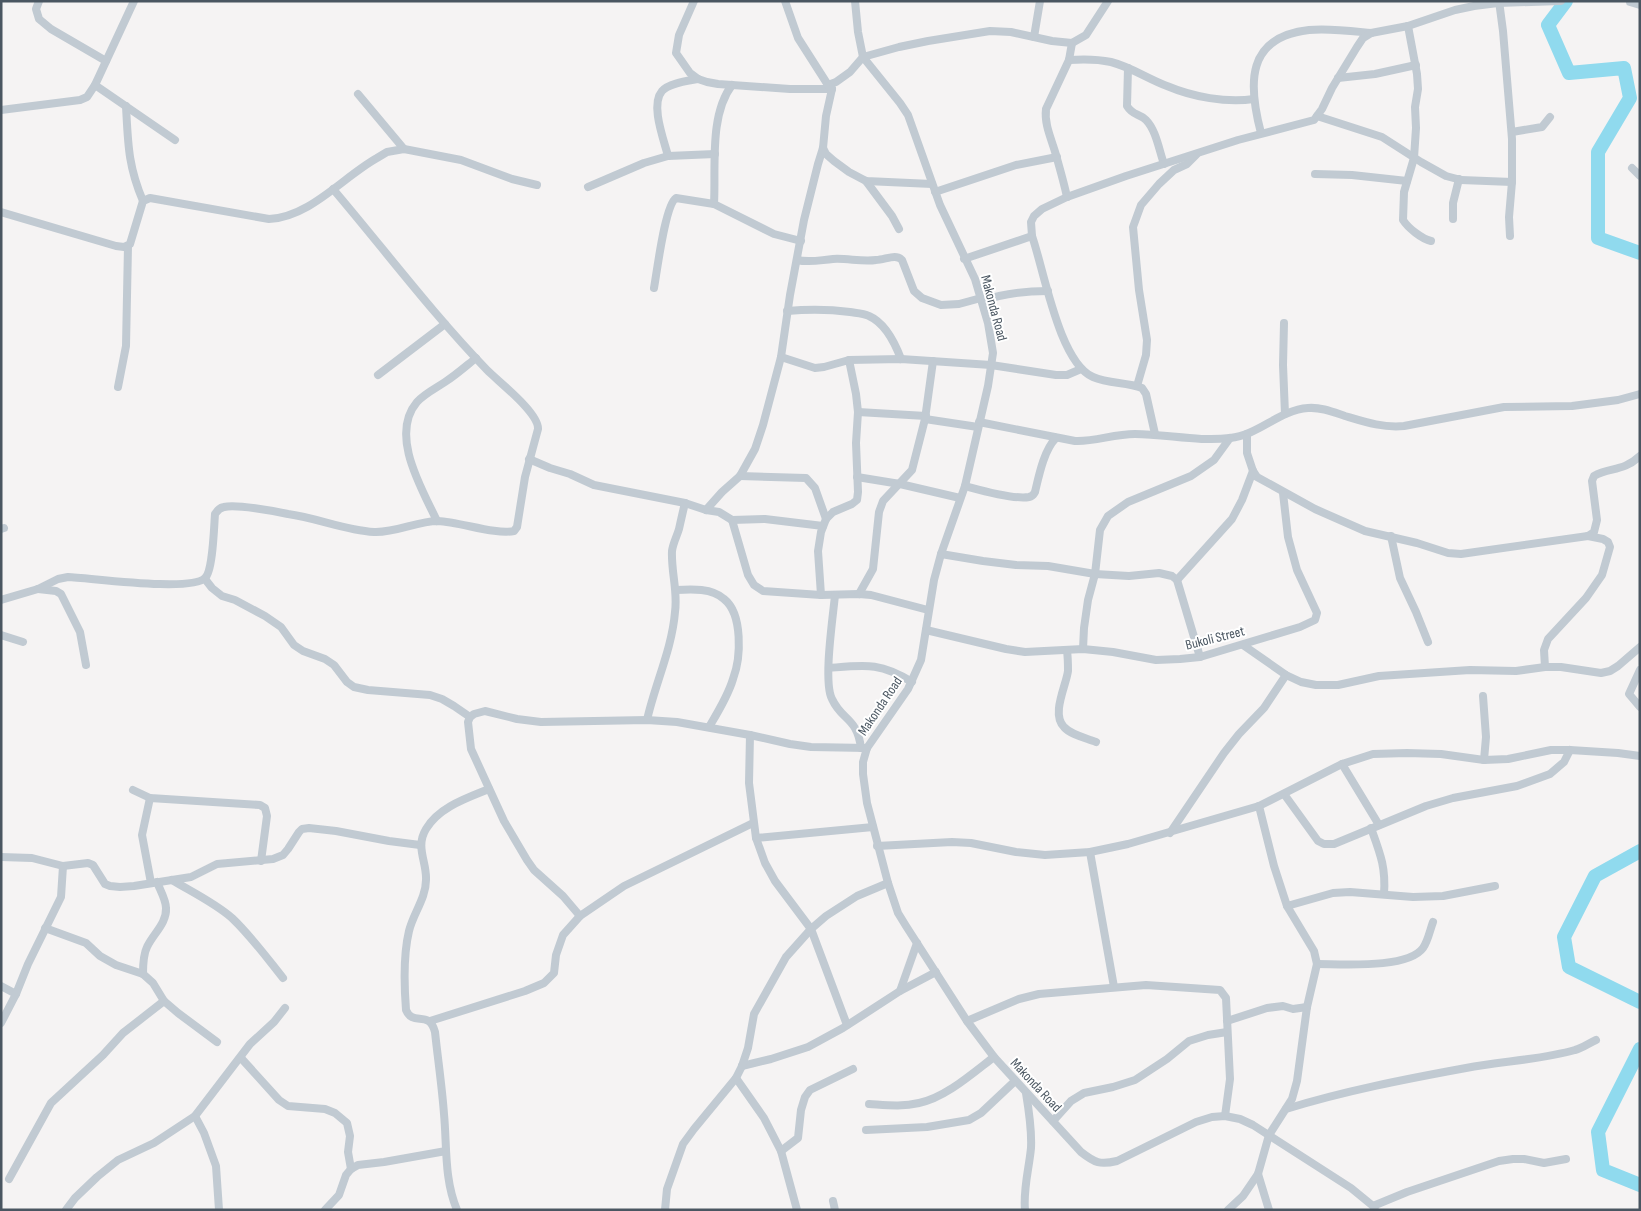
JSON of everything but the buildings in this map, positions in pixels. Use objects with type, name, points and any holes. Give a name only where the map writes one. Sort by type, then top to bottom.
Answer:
[{"type":"street","points":[[38,1],[36,9],[39,19],[106,61]]},
{"type":"street","points":[[1,110],[80,100],[86,97],[96,85],[134,1]]},
{"type":"street","points":[[694,1],[685,18],[676,54],[690,73],[698,79],[718,84],[790,89],[830,87],[850,72],[863,57],[899,47],[990,31],[1011,32],[1072,44],[1086,35],[1108,1]]},
{"type":"street","points":[[706,510],[740,476],[754,449],[763,425],[782,356],[797,260],[811,189],[823,148],[830,87],[798,38],[785,1]]},
{"type":"street","name":"Makonda Road","points":[[855,1],[863,57],[908,115],[935,192],[975,279],[982,299],[993,353],[988,386],[965,486],[941,554],[928,610],[921,660],[912,682],[864,748],[863,774],[873,827],[877,846],[898,912],[967,1021],[994,1057],[1081,1152],[1091,1160],[1105,1164],[1117,1161],[1196,1122],[1212,1117],[1225,1116],[1240,1119],[1254,1125],[1351,1188],[1374,1208]]},
{"type":"street","points":[[1034,37],[1040,1]]},
{"type":"street","points":[[1453,1],[1455,10]]},
{"type":"street","points":[[1499,2],[1512,132],[1510,236]]},
{"type":"street","points":[[1261,133],[1254,99],[1253,81],[1256,65],[1266,47],[1281,38],[1295,32],[1310,30],[1371,33],[1408,26],[1455,10],[1499,2],[1561,2]]},
{"type":"street","points":[[1630,2],[1640,5]]},
{"type":"street","points":[[1408,26],[1416,65],[1418,89],[1415,107],[1414,158],[1403,203],[1403,220],[1426,240],[1431,241]]},
{"type":"street","points":[[1155,434],[1146,394],[1142,388],[1107,382],[1092,377],[1081,369],[1076,362],[1062,335],[1032,236],[1031,225],[1034,216],[1042,209],[1068,197],[1164,164],[1261,133],[1314,120],[1363,38],[1371,33]]},
{"type":"street","points":[[1068,197],[1045,116],[1046,109],[1069,60],[1072,44]]},
{"type":"street","points":[[1069,60],[1112,62],[1168,87],[1184,92],[1241,101],[1254,99]]},
{"type":"street","points":[[1338,78],[1375,74],[1416,65]]},
{"type":"street","points":[[1128,68],[1127,106],[1134,114],[1147,122],[1154,133],[1164,164]]},
{"type":"street","points":[[668,156],[656,109],[658,97],[662,90],[670,86],[698,79]]},
{"type":"street","points":[[96,85],[175,140]]},
{"type":"street","points":[[714,204],[715,154],[720,112],[726,93],[732,85]]},
{"type":"street","points":[[358,94],[404,149]]},
{"type":"street","points":[[118,387],[126,346],[128,246],[143,200],[132,173],[126,106]]},
{"type":"street","points":[[1316,116],[1382,137],[1446,176],[1459,179],[1512,182]]},
{"type":"street","points":[[1512,132],[1539,128],[1544,126],[1550,117]]},
{"type":"street","points":[[823,148],[826,154],[834,161],[866,181],[932,184]]},
{"type":"street","points":[[143,200],[150,198],[269,219],[282,218],[308,206],[376,158],[387,152],[404,149],[462,160],[512,179],[537,185]]},
{"type":"street","points":[[1137,386],[1146,356],[1147,340],[1139,290],[1133,227],[1142,205],[1163,179],[1174,170],[1186,164],[1197,153]]},
{"type":"street","points":[[588,187],[644,162],[668,156],[715,154]]},
{"type":"street","points":[[935,192],[1016,165],[1057,157]]},
{"type":"street","points":[[1632,168],[1640,176]]},
{"type":"street","points":[[1315,174],[1352,175],[1407,181]]},
{"type":"street","points":[[1453,219],[1459,179]]},
{"type":"street","points":[[866,181],[892,216],[899,229]]},
{"type":"street","points":[[1,600],[38,589],[58,579],[68,577],[165,584],[196,582],[205,579],[209,573],[211,561],[215,514],[218,509],[230,506],[305,516],[346,527],[375,532],[437,521],[501,532],[514,531],[517,527],[524,477],[538,430],[537,422],[520,401],[476,358],[445,324],[333,189]]},
{"type":"street","points":[[654,288],[666,219],[672,200],[676,198],[714,204],[774,234],[801,241]]},
{"type":"street","points":[[1,212],[116,246],[128,246]]},
{"type":"street","points":[[964,258],[1032,236]]},
{"type":"street","points":[[797,260],[807,262],[833,259],[876,260],[895,256],[899,257],[902,260],[914,291],[922,298],[941,305],[959,304],[1021,292],[1048,290]]},
{"type":"street","points":[[788,311],[821,309],[862,313],[870,316],[880,324],[893,341],[901,359]]},
{"type":"street","points":[[1284,323],[1282,365],[1285,414]]},
{"type":"street","points":[[378,375],[445,324]]},
{"type":"street","points":[[782,356],[815,368],[849,360],[901,359],[991,365],[1056,375],[1066,375],[1081,369]]},
{"type":"street","points":[[437,521],[410,460],[406,443],[406,425],[417,402],[476,358]]},
{"type":"street","points":[[821,595],[818,551],[825,523],[833,512],[857,500],[858,492],[856,443],[858,412],[849,360]]},
{"type":"street","points":[[859,594],[873,569],[883,501],[912,470],[926,418],[933,361]]},
{"type":"street","points":[[858,412],[926,418],[1086,442],[1116,434],[1155,434],[1204,439],[1230,438],[1247,434],[1298,409],[1309,408],[1324,409],[1362,422],[1390,427],[1504,407],[1572,406],[1618,400],[1640,394]]},
{"type":"street","points":[[1247,434],[1247,453],[1252,471],[1257,477],[1315,509],[1365,531],[1391,536],[1448,553],[1461,554],[1588,536],[1603,538],[1610,547],[1602,575],[1586,598],[1548,639],[1544,650],[1545,667]]},
{"type":"street","points":[[965,486],[1006,495],[1028,497],[1032,495],[1035,492],[1047,451],[1056,438]]},
{"type":"street","points":[[1083,650],[1084,628],[1088,600],[1095,574],[1100,530],[1108,516],[1128,502],[1191,476],[1214,460],[1230,438]]},
{"type":"street","points":[[1588,536],[1594,532],[1597,520],[1592,481],[1594,476],[1619,469],[1640,456]]},
{"type":"street","points":[[529,458],[594,485],[685,503],[719,512],[732,520],[765,519],[825,523]]},
{"type":"street","points":[[1176,580],[1232,519],[1242,500],[1252,471]]},
{"type":"street","points":[[740,476],[806,478],[815,488],[825,523]]},
{"type":"street","points":[[857,477],[900,484],[960,498]]},
{"type":"street","name":"Bukoli Street","points":[[926,630],[1025,652],[1083,650],[1113,652],[1156,660],[1200,657],[1300,627],[1315,620],[1318,613],[1297,570],[1288,537],[1283,492]]},
{"type":"street","points":[[647,720],[653,694],[669,648],[676,612],[672,548],[679,530],[685,503]]},
{"type":"street","points":[[732,520],[748,575],[754,585],[763,591],[821,595],[871,595],[928,610]]},
{"type":"street","points":[[1391,536],[1400,578],[1428,642]]},
{"type":"street","points":[[941,554],[1000,563],[1048,566],[1095,574],[1129,576],[1160,573],[1172,576],[1176,580],[1200,657]]},
{"type":"street","points":[[205,579],[222,596],[243,603],[280,627],[294,645],[334,665],[347,682],[354,687],[368,690],[430,695],[442,699],[470,717]]},
{"type":"street","points":[[38,589],[56,591],[61,594],[80,632],[86,665]]},
{"type":"street","points":[[676,590],[698,589],[715,593],[725,599],[734,612],[739,630],[734,679],[709,727]]},
{"type":"street","points":[[580,916],[563,896],[534,870],[526,860],[504,821],[471,749],[468,722],[470,717],[485,711],[517,719],[541,722],[647,720],[677,722],[811,747],[864,748],[853,724],[832,700],[829,690],[830,635],[835,595]]},
{"type":"street","points":[[1,635],[23,642]]},
{"type":"street","points":[[1243,645],[1286,675],[1301,682],[1324,685],[1379,676],[1470,670],[1508,671],[1561,667],[1601,672],[1610,671],[1629,658],[1640,647]]},
{"type":"street","points":[[1067,651],[1068,672],[1060,704],[1060,721],[1064,728],[1096,742]]},
{"type":"street","points":[[829,668],[883,667],[912,682]]},
{"type":"street","points":[[1640,670],[1629,694],[1640,707]]},
{"type":"street","points":[[1170,833],[1224,754],[1239,734],[1264,708],[1286,675]]},
{"type":"street","points":[[1483,696],[1486,737],[1484,760]]},
{"type":"street","points":[[750,735],[748,783],[756,838],[765,863],[775,882],[810,929],[847,1025]]},
{"type":"street","points":[[877,846],[952,842],[970,843],[1016,852],[1044,855],[1090,852],[1170,833],[1259,806],[1342,764],[1372,754],[1441,754],[1484,760],[1508,760],[1552,750],[1570,750],[1640,756]]},
{"type":"street","points":[[1284,794],[1318,841],[1324,844],[1334,844],[1426,806],[1454,798],[1517,786],[1550,774],[1564,762],[1570,750]]},
{"type":"street","points":[[1342,764],[1375,826],[1384,866],[1384,894]]},
{"type":"street","points":[[489,789],[444,811],[432,820],[424,831],[420,845],[426,881],[424,893],[410,929],[405,966],[406,1005],[408,1014],[412,1018],[430,1021],[512,996],[544,982],[554,973],[556,956],[563,935],[580,916],[624,886],[753,823]]},
{"type":"street","points":[[133,790],[150,798],[260,805],[264,808],[267,816],[261,861]]},
{"type":"street","points":[[143,974],[147,947],[163,922],[166,909],[154,883],[142,835],[150,798]]},
{"type":"street","points":[[1228,1210],[1242,1196],[1258,1174],[1269,1135],[1292,1099],[1297,1082],[1307,1007],[1317,964],[1314,951],[1287,906],[1274,866],[1259,806]]},
{"type":"street","points":[[756,838],[873,827]]},
{"type":"street","points":[[1,857],[32,858],[63,866],[88,863],[93,865],[101,880],[110,886],[134,886],[190,877],[217,864],[273,859],[288,850],[298,832],[302,829],[336,831],[420,845]]},
{"type":"street","points":[[1090,852],[1114,987]]},
{"type":"street","points":[[1,1024],[61,897],[63,866]]},
{"type":"street","points":[[172,880],[231,917],[250,936],[284,978]]},
{"type":"street","points":[[665,1210],[667,1189],[683,1144],[736,1078],[748,1048],[754,1014],[786,957],[810,929],[826,916],[857,896],[888,883]]},
{"type":"street","points":[[1287,906],[1333,893],[1350,892],[1413,897],[1443,896],[1495,886]]},
{"type":"street","points":[[1317,964],[1366,964],[1393,962],[1409,958],[1416,955],[1424,947],[1433,922]]},
{"type":"street","points":[[45,928],[86,943],[100,956],[116,965],[143,974],[153,983],[164,1001],[178,1014],[217,1042]]},
{"type":"street","points":[[900,991],[917,944]]},
{"type":"street","points":[[742,1066],[771,1059],[808,1046],[847,1025],[900,991],[936,972]]},
{"type":"street","points":[[967,1021],[1019,999],[1039,994],[1146,985],[1220,990],[1226,998],[1230,1078],[1225,1116]]},
{"type":"street","points":[[1,986],[16,994]]},
{"type":"street","points":[[9,1179],[51,1102],[103,1055],[123,1033],[164,1001]]},
{"type":"street","points":[[1227,1021],[1267,1008],[1283,1006],[1293,1008],[1307,1007]]},
{"type":"street","points":[[66,1210],[86,1188],[118,1160],[154,1143],[195,1116],[250,1044],[274,1022],[285,1008]]},
{"type":"street","points":[[430,1021],[435,1032],[444,1112],[446,1151],[452,1195],[457,1210]]},
{"type":"street","points":[[1053,1121],[1071,1101],[1084,1092],[1114,1087],[1135,1080],[1190,1041],[1208,1035],[1227,1032]]},
{"type":"street","points":[[1286,1109],[1457,1070],[1553,1055],[1577,1049],[1596,1040]]},
{"type":"street","points":[[869,1104],[895,1106],[921,1103],[944,1093],[994,1057]]},
{"type":"street","points":[[241,1058],[279,1100],[288,1106],[325,1109],[335,1113],[347,1123],[350,1136],[348,1152],[351,1168]]},
{"type":"street","points":[[781,1151],[798,1138],[801,1110],[805,1097],[810,1090],[853,1069]]},
{"type":"street","points":[[736,1078],[764,1118],[781,1151],[797,1210]]},
{"type":"street","points":[[866,1130],[927,1127],[969,1120],[981,1113],[1015,1081]]},
{"type":"street","points":[[1025,1210],[1024,1198],[1030,1148],[1030,1116],[1026,1093]]},
{"type":"street","points":[[195,1116],[204,1133],[216,1166],[219,1210]]},
{"type":"street","points":[[325,1210],[339,1195],[346,1175],[351,1168],[358,1165],[446,1151]]},
{"type":"street","points":[[1374,1208],[1415,1189],[1499,1161],[1518,1159],[1544,1163],[1566,1159]]},
{"type":"street","points":[[1258,1174],[1269,1210]]},
{"type":"waterway","points":[[1566,1],[1548,25],[1569,73],[1624,68],[1630,98],[1598,152],[1598,238],[1640,253]]},
{"type":"waterway","points":[[1640,851],[1595,876],[1564,937],[1569,967],[1640,1002]]},
{"type":"waterway","points":[[1640,1049],[1598,1132],[1603,1170],[1640,1185]]}]
